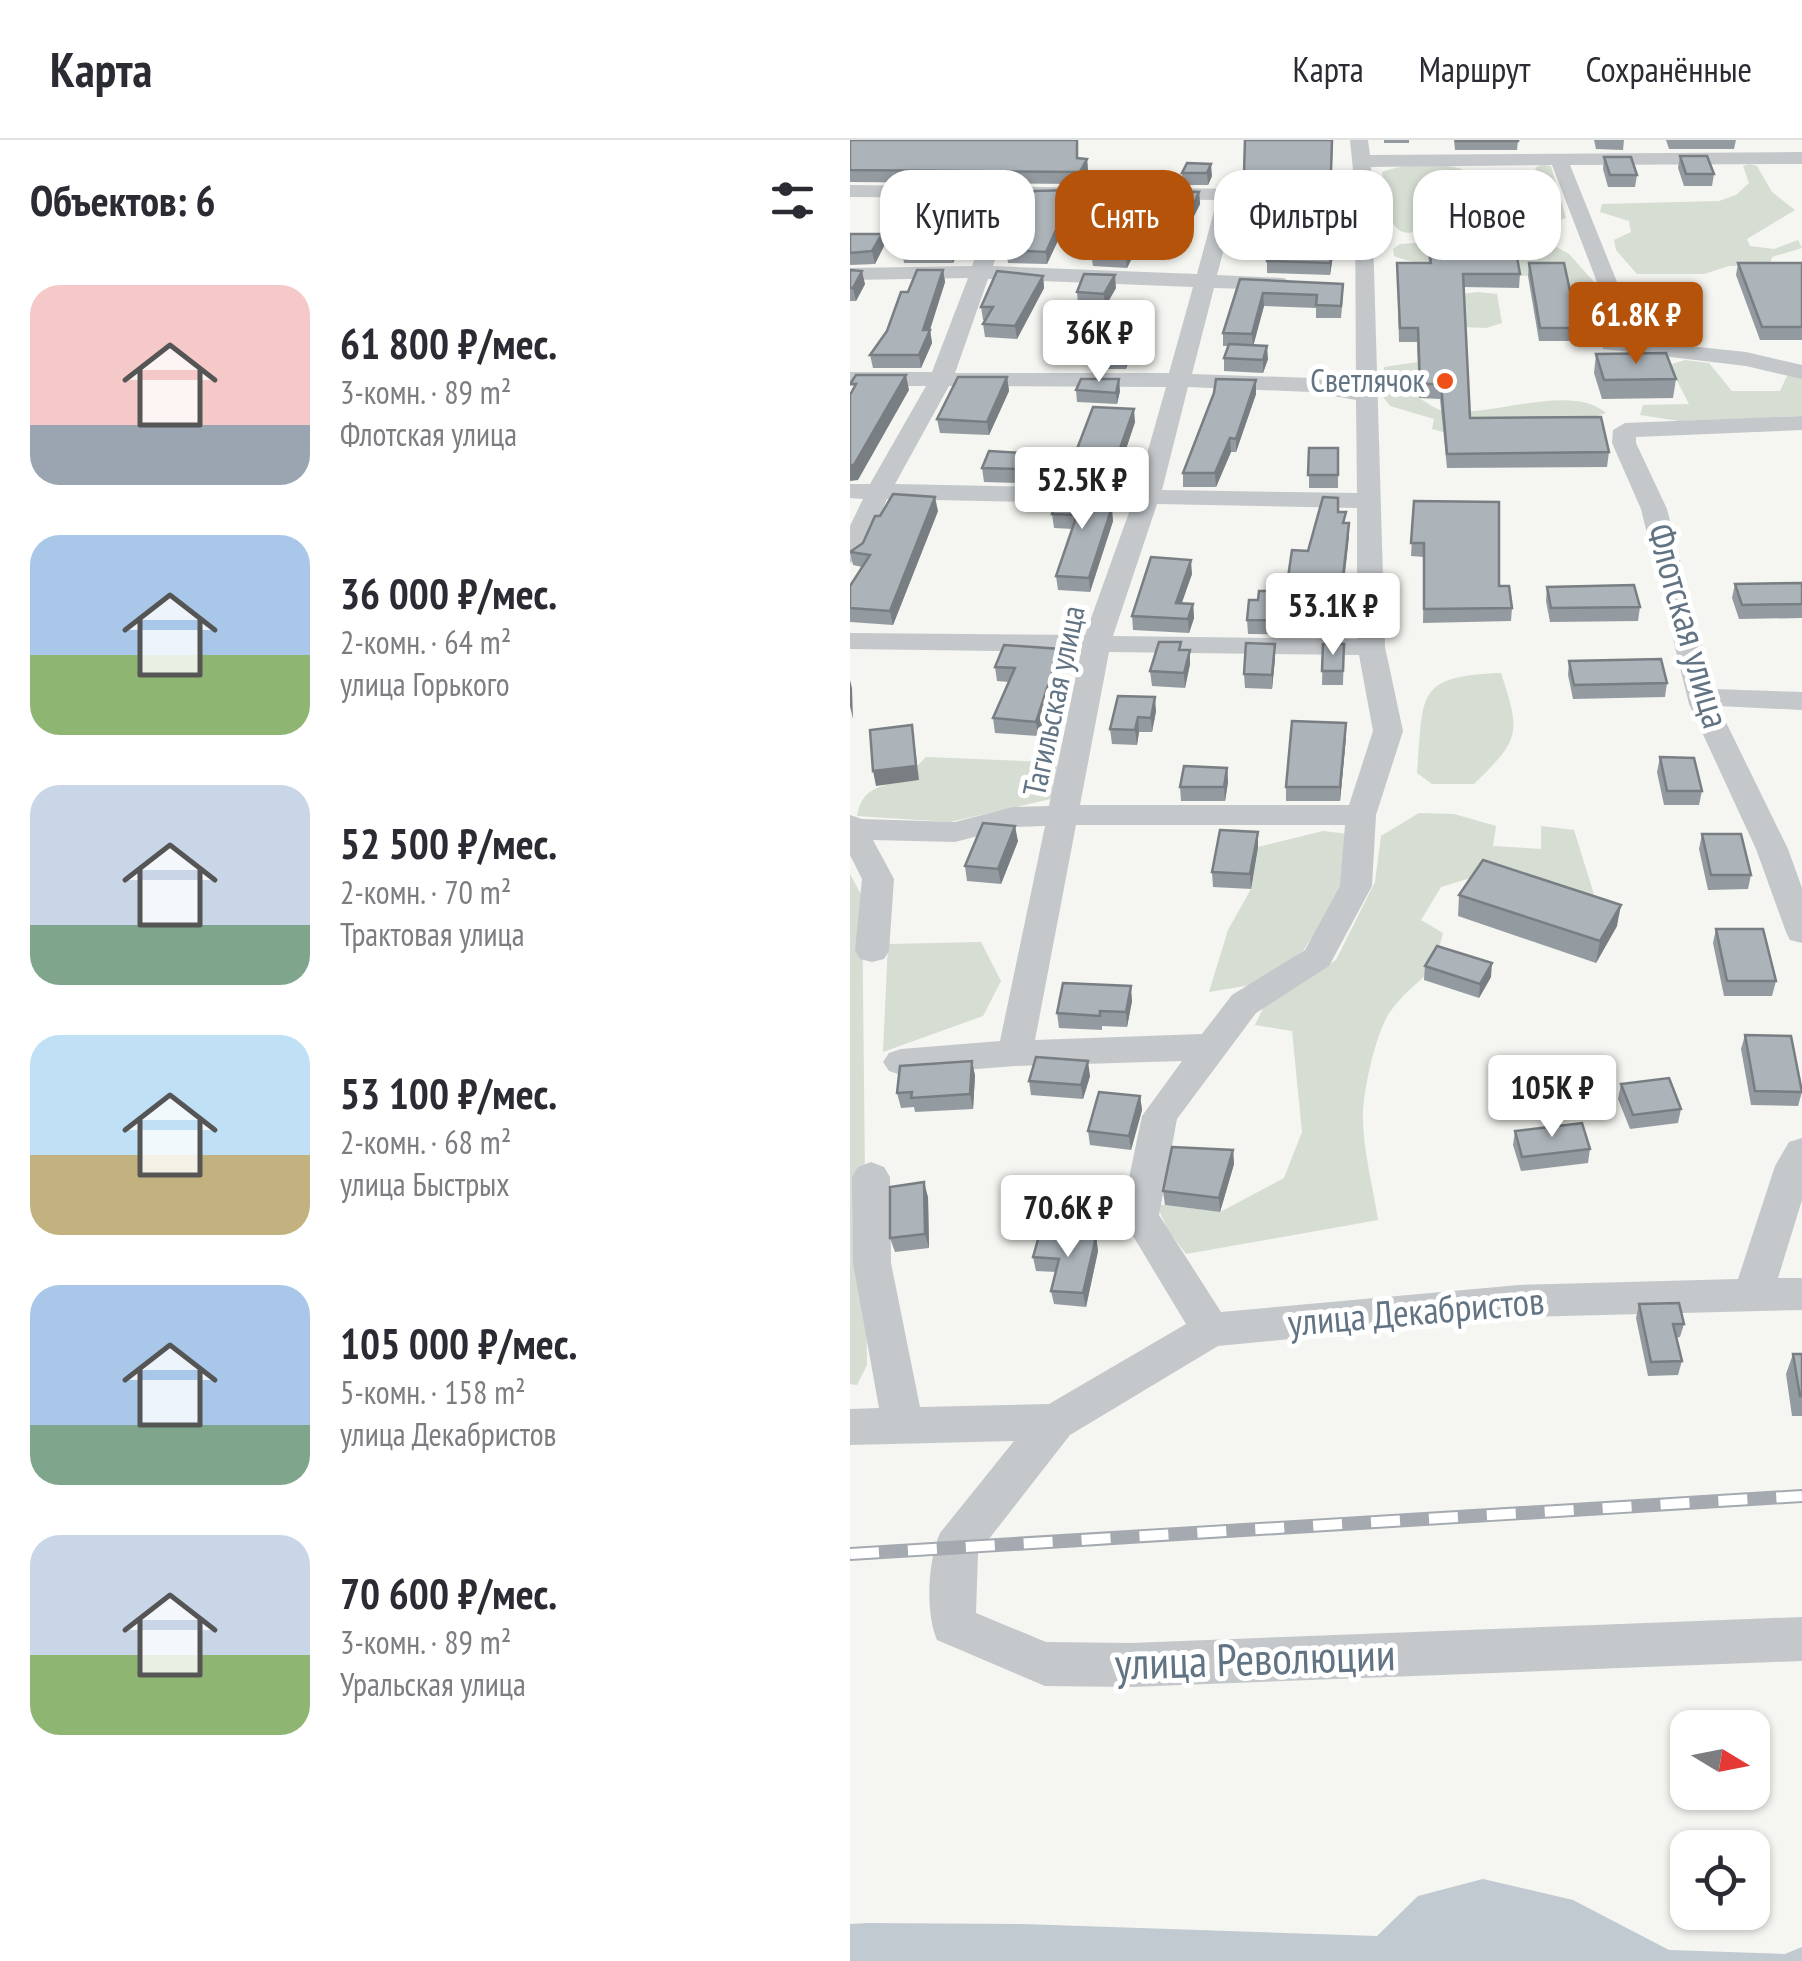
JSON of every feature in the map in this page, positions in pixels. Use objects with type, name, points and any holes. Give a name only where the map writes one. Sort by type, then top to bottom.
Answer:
[{"type":"street","points":[[1360,140],[1364,170]]},
{"type":"street","points":[[1363,161],[1560,160],[1627,150],[1802,158]]},
{"type":"street","points":[[1560,160],[1607,282],[1611,344],[1746,359],[1802,372]]},
{"type":"street","points":[[850,191],[880,191]]},
{"type":"street","points":[[1035,193],[1214,196]]},
{"type":"street","name":"Тагильская улица","points":[[1016,1053],[1097,641],[1148,495],[1214,251]]},
{"type":"street","points":[[850,555],[878,492],[941,380],[984,260]]},
{"type":"street","points":[[1211,1330],[1140,1216],[1160,1116],[1244,1004],[1317,958],[1356,886],[1361,815],[1388,731],[1372,647],[1367,395],[1354,286],[1357,260]]},
{"type":"street","points":[[850,274],[979,272],[1305,285]]},
{"type":"street","points":[[850,379],[1176,380],[1311,385],[1367,395]]},
{"type":"street","name":"Флотская улица","points":[[1802,422],[1625,430],[1624,443],[1654,509],[1702,697],[1772,849],[1802,932]]},
{"type":"street","points":[[850,491],[1370,501]]},
{"type":"street","points":[[850,641],[1372,647]]},
{"type":"street","points":[[1702,697],[1802,701]]},
{"type":"street","points":[[872,951],[878,880],[851,827],[955,832],[1013,817],[1361,815]]},
{"type":"street","points":[[900,1062],[1016,1053],[1210,1048]]},
{"type":"street","points":[[1753,1295],[1794,1166],[1802,1152]]},
{"type":"street","points":[[871,1177],[872,1263],[903,1426]]},
{"type":"street","name":"улица Декабристов","points":[[1054,1422],[1211,1330],[1518,1301],[1802,1294]]},
{"type":"street","points":[[850,1427],[1054,1422]]},
{"type":"street","name":"улица Революции","points":[[1054,1422],[956,1547],[953,1625],[1045,1664],[1131,1665],[1802,1639]]},
{"type":"shaded area","points":[[1432,164],[1462,169],[1413,170],[1413,232],[1403,232],[1396,227],[1393,170],[1388,170]]},
{"type":"shaded area","points":[[1542,164],[1552,170],[1536,170]]},
{"type":"shaded area","points":[[1743,166],[1757,166],[1772,192],[1795,210],[1747,239],[1750,246],[1774,249],[1798,240],[1802,248],[1772,257],[1770,265],[1729,266],[1704,274],[1637,274],[1616,250],[1614,240],[1631,232],[1629,221],[1600,212],[1602,204],[1719,201],[1736,195],[1749,183]]},
{"type":"shaded area","points":[[1413,243],[1413,260],[1561,260],[1561,250],[1594,282],[1565,288],[1562,276],[1498,275],[1414,263],[1394,256],[1393,249]]},
{"type":"shaded area","points":[[1497,294],[1502,323],[1486,328],[1437,326],[1445,296]]},
{"type":"shaded area","points":[[1685,360],[1709,363],[1732,391],[1780,391],[1787,376],[1802,376],[1802,416],[1679,421],[1640,415],[1643,405],[1689,404],[1669,365]]},
{"type":"shaded area","points":[[1418,362],[1419,398],[1440,410],[1479,411],[1571,401],[1590,404],[1606,413],[1565,419],[1481,418],[1443,432],[1432,429],[1434,419],[1390,406],[1381,394],[1384,367]]},
{"type":"shaded area","points":[[1501,673],[1512,710],[1508,745],[1474,784],[1432,784],[1417,773],[1421,725],[1429,695],[1438,685],[1452,679]]},
{"type":"shaded area","points":[[926,757],[1050,762],[1062,769],[1055,798],[950,822],[857,816],[871,791],[918,780],[917,766]]},
{"type":"shaded area","points":[[1419,813],[1454,814],[1496,826],[1493,846],[1541,849],[1541,826],[1574,830],[1596,901],[1500,869],[1441,887],[1421,920],[1443,933],[1439,949],[1429,970],[1387,1017],[1366,1088],[1364,1139],[1378,1220],[1186,1254],[1168,1230],[1156,1204],[1220,1212],[1284,1178],[1302,1132],[1292,1031],[1255,1025],[1266,1002],[1336,960],[1375,882],[1381,836]]},
{"type":"shaded area","points":[[1323,831],[1349,834],[1339,895],[1303,951],[1251,985],[1209,992],[1228,930],[1251,889],[1258,847]]},
{"type":"shaded area","points":[[850,874],[862,896],[867,1365],[857,1385],[850,1384]]},
{"type":"shaded area","points":[[981,942],[1001,981],[983,1016],[883,1052],[888,944]]},
{"type":"shaded area","points":[[1483,1879],[1573,1900],[1669,1950],[1785,1954],[1802,1947],[1802,1961],[850,1961],[850,1924],[868,1923],[1377,1936],[1418,1896]]},
{"type":"building","points":[[850,140],[1077,140],[1077,158],[1087,159],[1081,170],[1055,172],[850,170]]},
{"type":"building","points":[[1245,140],[1332,140],[1331,170],[1244,170]]},
{"type":"building","points":[[1680,156],[1707,156],[1714,174],[1686,174]]},
{"type":"building","points":[[1604,157],[1631,157],[1637,175],[1610,175]]},
{"type":"building","points":[[1187,163],[1211,164],[1207,173],[1184,170]]},
{"type":"building","points":[[1055,190],[1055,232],[1046,252],[1035,251],[1035,191]]},
{"type":"building","points":[[850,234],[880,234],[872,251],[850,253]]},
{"type":"building","points":[[1267,260],[1330,260],[1330,263]]},
{"type":"building","points":[[1431,260],[1518,260],[1520,274],[1463,274],[1470,418],[1601,417],[1609,452],[1447,454],[1441,384],[1420,384],[1418,328],[1400,328],[1397,263],[1431,263]]},
{"type":"building","points":[[1529,263],[1564,263],[1578,328],[1540,328]]},
{"type":"building","points":[[1738,263],[1802,263],[1802,327],[1762,327]]},
{"type":"building","points":[[850,270],[862,271],[853,288],[850,288]]},
{"type":"building","points":[[917,270],[943,270],[923,330],[930,330],[919,355],[870,355],[887,331],[901,292],[908,292]]},
{"type":"building","points":[[997,271],[1043,276],[1015,326],[983,324],[993,307],[981,307]]},
{"type":"building","points":[[1084,274],[1115,275],[1104,294],[1077,292]]},
{"type":"building","points":[[1240,279],[1343,284],[1341,306],[1316,305],[1317,295],[1263,293],[1252,334],[1223,333]]},
{"type":"building","points":[[1096,342],[1129,343],[1125,356],[1090,356]]},
{"type":"building","points":[[1229,344],[1267,346],[1263,360],[1224,358]]},
{"type":"building","points":[[1666,353],[1676,379],[1604,380],[1596,354]]},
{"type":"building","points":[[856,375],[906,375],[854,465],[850,465],[850,395],[856,384],[850,384]]},
{"type":"building","points":[[958,377],[1007,377],[987,422],[937,419]]},
{"type":"building","points":[[1081,379],[1119,379],[1116,393],[1076,390]]},
{"type":"building","points":[[1216,379],[1256,380],[1236,439],[1230,438],[1215,473],[1183,473],[1214,393]]},
{"type":"building","points":[[1093,407],[1134,409],[1112,471],[1069,470]]},
{"type":"building","points":[[1309,448],[1338,448],[1338,475],[1308,475]]},
{"type":"building","points":[[989,451],[1024,453],[1018,469],[982,468]]},
{"type":"building","points":[[1060,493],[1105,494],[1105,507],[1112,507],[1089,578],[1056,576],[1077,515],[1052,514]]},
{"type":"building","points":[[893,494],[935,497],[890,611],[850,608],[850,586],[870,555],[850,552],[863,543],[875,516],[880,516]]},
{"type":"building","points":[[1323,497],[1338,498],[1338,512],[1346,512],[1343,523],[1349,523],[1341,595],[1344,621],[1247,620],[1249,600],[1258,600],[1259,591],[1286,591],[1292,550],[1308,551]]},
{"type":"building","points":[[1414,501],[1499,502],[1499,586],[1509,586],[1512,608],[1424,609],[1424,543],[1411,543]]},
{"type":"building","points":[[1151,557],[1191,560],[1176,603],[1193,604],[1188,619],[1132,616]]},
{"type":"building","points":[[1802,583],[1802,604],[1742,605],[1735,584]]},
{"type":"building","points":[[1634,585],[1640,607],[1551,608],[1547,587]]},
{"type":"building","points":[[1159,642],[1181,642],[1179,650],[1190,650],[1184,673],[1150,671]]},
{"type":"building","points":[[1246,643],[1275,644],[1272,675],[1244,674]]},
{"type":"building","points":[[1323,644],[1344,644],[1343,671],[1322,671]]},
{"type":"building","points":[[1004,645],[1060,649],[1036,722],[993,718],[1015,668],[995,667]]},
{"type":"building","points":[[1661,659],[1667,683],[1574,685],[1569,661]]},
{"type":"building","points":[[1118,696],[1155,697],[1151,718],[1138,717],[1135,730],[1110,729]]},
{"type":"building","points":[[1292,721],[1346,723],[1340,787],[1286,787]]},
{"type":"building","points":[[912,725],[916,766],[873,771],[870,730]]},
{"type":"building","points":[[1660,757],[1694,758],[1702,791],[1667,791]]},
{"type":"building","points":[[1184,766],[1227,768],[1224,787],[1180,787]]},
{"type":"building","points":[[983,823],[1015,826],[998,869],[965,866]]},
{"type":"building","points":[[1220,830],[1258,832],[1250,874],[1212,872]]},
{"type":"building","points":[[1702,834],[1741,834],[1751,875],[1711,875]]},
{"type":"building","points":[[1483,860],[1621,905],[1600,941],[1459,895]]},
{"type":"building","points":[[1716,929],[1763,929],[1776,981],[1727,981]]},
{"type":"building","points":[[1437,946],[1492,963],[1480,984],[1425,966]]},
{"type":"building","points":[[1063,983],[1131,986],[1126,1012],[1100,1011],[1100,1016],[1057,1013]]},
{"type":"building","points":[[1745,1035],[1791,1036],[1802,1092],[1755,1091]]},
{"type":"building","points":[[1036,1057],[1088,1061],[1081,1085],[1029,1081]]},
{"type":"building","points":[[972,1061],[970,1094],[911,1098],[912,1092],[897,1093],[900,1066]]},
{"type":"building","points":[[1669,1078],[1681,1109],[1633,1115],[1621,1084]]},
{"type":"building","points":[[1099,1092],[1140,1096],[1129,1136],[1088,1131]]},
{"type":"building","points":[[1582,1123],[1590,1149],[1522,1157],[1515,1131]]},
{"type":"building","points":[[1172,1147],[1233,1150],[1219,1198],[1163,1191]]},
{"type":"building","points":[[924,1182],[925,1234],[890,1238],[890,1187]]},
{"type":"building","points":[[1039,1236],[1096,1237],[1083,1293],[1051,1291],[1059,1259],[1033,1257]]},
{"type":"building","points":[[1679,1303],[1684,1324],[1673,1324],[1682,1361],[1651,1362],[1639,1304]]},
{"type":"building","points":[[1793,1354],[1802,1354],[1802,1396],[1800,1396]]},
{"type":"railway","points":[[850,1554],[1802,1496]]},
{"type":"place","name":"Светлячок","points":[[1445,381]]}]
